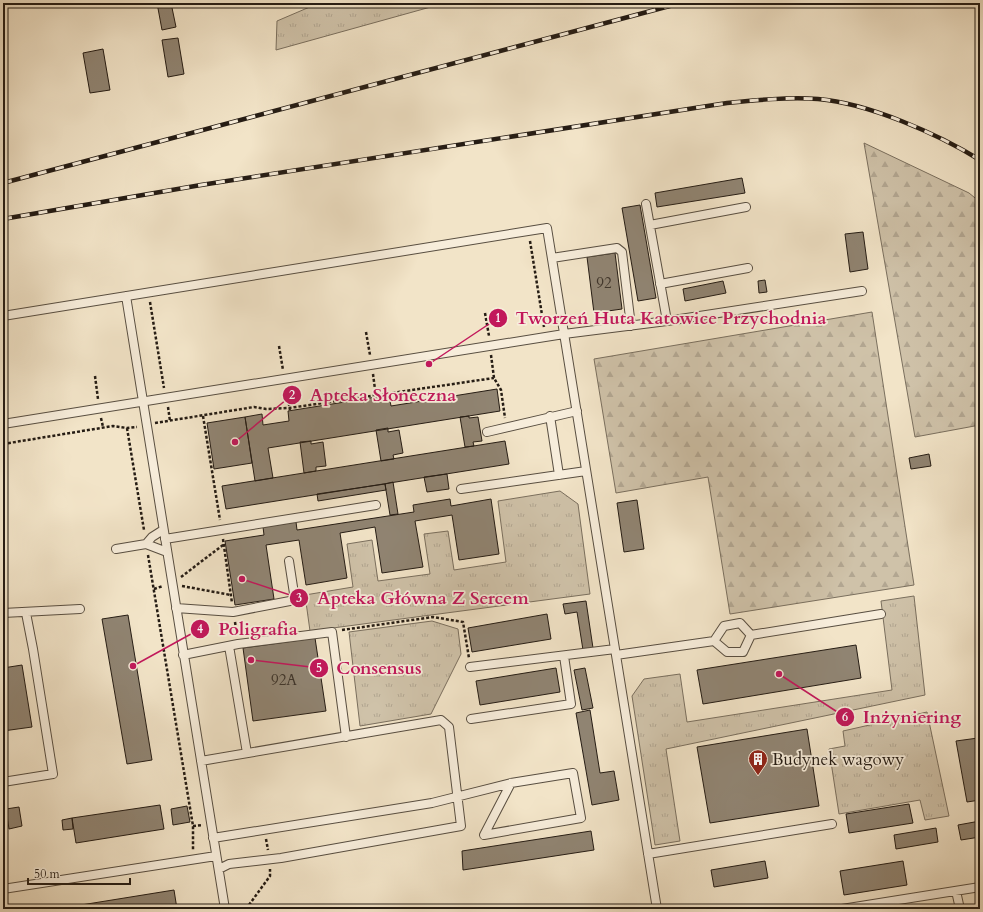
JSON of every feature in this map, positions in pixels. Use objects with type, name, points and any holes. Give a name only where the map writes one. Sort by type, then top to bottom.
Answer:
[{"type":"lane","points":[[646,204],[667,321]]},
{"type":"lane","points":[[650,225],[746,207]]},
{"type":"lane","points":[[3,316],[547,228],[657,909]]},
{"type":"lane","points":[[552,258],[617,248],[622,252],[631,326]]},
{"type":"lane","points":[[660,284],[748,268]]},
{"type":"lane","points":[[3,424],[564,334],[667,321],[862,291]]},
{"type":"lane","points":[[126,296],[225,909]]},
{"type":"lane","points":[[487,432],[576,411]]},
{"type":"lane","points":[[550,416],[559,475]]},
{"type":"lane","points":[[461,490],[586,471]]},
{"type":"lane","points":[[165,539],[376,505]]},
{"type":"lane","points":[[146,544],[152,537],[163,530]]},
{"type":"lane","points":[[116,549],[146,544],[167,552]]},
{"type":"lane","points":[[176,608],[233,612],[295,600],[289,561]]},
{"type":"lane","points":[[3,613],[80,609]]},
{"type":"lane","points":[[3,782],[53,774],[26,613]]},
{"type":"lane","points":[[751,636],[881,614]]},
{"type":"lane","points":[[714,641],[724,626],[740,623],[751,636]]},
{"type":"lane","points":[[183,655],[238,644],[332,632],[346,737]]},
{"type":"lane","points":[[470,667],[714,641],[727,652],[743,652],[751,636]]},
{"type":"lane","points":[[229,646],[247,753]]},
{"type":"lane","points":[[472,719],[571,704],[564,656]]},
{"type":"lane","points":[[201,761],[441,720],[449,727],[461,826],[281,858],[229,864],[219,869]]},
{"type":"lane","points":[[213,838],[416,806],[511,783],[573,772],[581,818],[484,835],[511,783]]},
{"type":"lane","points":[[648,854],[832,824]]},
{"type":"lane","points":[[3,889],[216,856]]},
{"type":"lane","points":[[842,909],[980,887]]},
{"type":"lane","points":[[956,890],[960,909]]},
{"type":"path","points":[[528,230],[546,337]]},
{"type":"path","points":[[148,292],[170,421]]},
{"type":"path","points":[[485,313],[494,378],[502,390],[506,427]]},
{"type":"path","points":[[289,408],[494,378]]},
{"type":"path","points":[[204,416],[238,644]]},
{"type":"path","points":[[128,428],[193,826],[193,860]]},
{"type":"path","points":[[154,589],[172,584],[224,545]]},
{"type":"path","points":[[172,584],[231,595]]},
{"type":"path","points":[[332,632],[433,616],[463,622],[470,667]]},
{"type":"green space","points":[[319,3],[445,3],[276,50],[277,21]]},
{"type":"green space","points":[[864,143],[969,193],[980,202],[980,425],[915,437]]},
{"type":"green space","points":[[872,312],[914,585],[730,614],[708,477],[616,493],[594,359]]},
{"type":"green space","points":[[560,491],[578,504],[590,594],[310,631],[305,595],[353,587],[347,544],[372,540],[378,581],[430,574],[424,534],[448,531],[454,570],[506,562],[498,501]]},
{"type":"green space","points":[[914,596],[925,695],[666,749],[680,841],[655,845],[632,696],[644,679],[680,674],[687,722],[892,690],[881,601]]},
{"type":"green space","points":[[432,621],[458,629],[461,654],[431,714],[360,726],[349,632]]},
{"type":"green space","points":[[927,712],[949,816],[925,820],[920,800],[839,814],[829,749],[845,746],[843,731]]},
{"type":"building","points":[[157,3],[171,3],[176,27],[162,30]]},
{"type":"building","points":[[178,38],[184,74],[168,77],[162,40]]},
{"type":"building","points":[[103,49],[110,90],[90,93],[83,53]]},
{"type":"building","points":[[742,178],[745,193],[657,207],[655,193]]},
{"type":"building","points":[[640,205],[656,298],[638,301],[622,208]]},
{"type":"building","points":[[863,232],[868,269],[850,272],[845,234]]},
{"type":"building","points":[[615,253],[622,309],[594,313],[587,257]]},
{"type":"building","points":[[765,280],[767,292],[759,293],[758,281]]},
{"type":"building","points":[[723,281],[726,293],[685,301],[683,289]]},
{"type":"building","points":[[497,389],[500,411],[268,448],[273,478],[255,481],[245,417],[262,414],[263,425],[289,421],[288,411],[389,395],[391,406]]},
{"type":"building","points":[[469,416],[469,418],[478,417],[482,441],[473,442],[474,446],[465,447],[460,417]]},
{"type":"building","points":[[245,417],[252,463],[214,469],[207,423]]},
{"type":"building","points":[[388,428],[388,432],[399,430],[403,453],[393,455],[394,459],[381,461],[376,430]]},
{"type":"building","points":[[311,441],[311,444],[323,442],[326,466],[316,467],[316,471],[304,473],[300,442]]},
{"type":"building","points":[[505,441],[509,464],[226,509],[222,486]]},
{"type":"building","points":[[929,454],[931,466],[911,469],[909,458]]},
{"type":"building","points":[[447,474],[449,489],[427,492],[424,477]]},
{"type":"building","points":[[393,482],[398,514],[390,515],[385,484]]},
{"type":"building","points":[[385,484],[386,490],[318,501],[317,494]]},
{"type":"building","points":[[450,499],[451,506],[491,499],[499,554],[459,560],[452,515],[415,521],[423,567],[382,573],[375,527],[340,533],[347,578],[306,585],[299,540],[266,545],[274,599],[235,605],[225,541],[264,535],[263,527],[296,522],[297,530],[414,512],[413,505]]},
{"type":"building","points":[[637,500],[644,549],[624,552],[617,503]]},
{"type":"building","points":[[586,601],[593,648],[583,650],[577,612],[565,614],[563,604]]},
{"type":"building","points":[[547,614],[551,639],[472,652],[468,628]]},
{"type":"building","points":[[128,615],[152,760],[127,764],[102,619]]},
{"type":"building","points":[[315,638],[326,711],[253,721],[243,648]]},
{"type":"building","points":[[856,645],[861,678],[703,704],[697,670]]},
{"type":"building","points":[[22,665],[32,727],[3,731],[3,668]]},
{"type":"building","points":[[556,668],[560,692],[480,705],[476,681]]},
{"type":"building","points":[[585,668],[593,708],[582,710],[574,670]]},
{"type":"building","points":[[590,710],[600,773],[614,771],[619,800],[592,805],[576,713]]},
{"type":"building","name":"Budynek wagowy","points":[[807,729],[819,806],[710,823],[697,747]]},
{"type":"building","points":[[978,738],[980,752],[980,800],[967,802],[956,741]]},
{"type":"building","points":[[909,804],[913,823],[849,833],[846,814]]},
{"type":"building","points":[[160,805],[164,829],[76,843],[72,818]]},
{"type":"building","points":[[187,806],[190,822],[173,825],[171,809]]},
{"type":"building","points":[[19,807],[22,826],[9,829],[6,809]]},
{"type":"building","points":[[72,818],[73,829],[63,830],[62,820]]},
{"type":"building","points":[[980,821],[980,837],[961,840],[958,825]]},
{"type":"building","points":[[936,828],[938,842],[896,849],[894,835]]},
{"type":"building","points":[[591,831],[594,850],[463,870],[462,851]]},
{"type":"building","points":[[765,861],[768,878],[714,887],[711,870]]},
{"type":"building","points":[[903,861],[907,885],[844,895],[840,871]]},
{"type":"building","points":[[174,890],[177,909],[82,909],[81,905]]},
{"type":"railway","points":[[3,183],[681,3]]},
{"type":"railway","points":[[3,219],[201,185],[727,103],[772,99],[818,99],[838,102],[880,113],[923,130],[980,160]]},
{"type":"place","name":"Tworzeń Huta Katowice Przychodnia","points":[[429,364]]},
{"type":"place","name":"Apteka Słoneczna","points":[[235,442]]},
{"type":"place","name":"Apteka Główna Z Sercem","points":[[242,579]]},
{"type":"place","name":"Consensus","points":[[251,660]]},
{"type":"place","name":"Poligrafia","points":[[133,666]]},
{"type":"place","name":"Inżyniering","points":[[779,674]]},
{"type":"place","name":"Budynek wagowy","points":[[758,776]]}]
